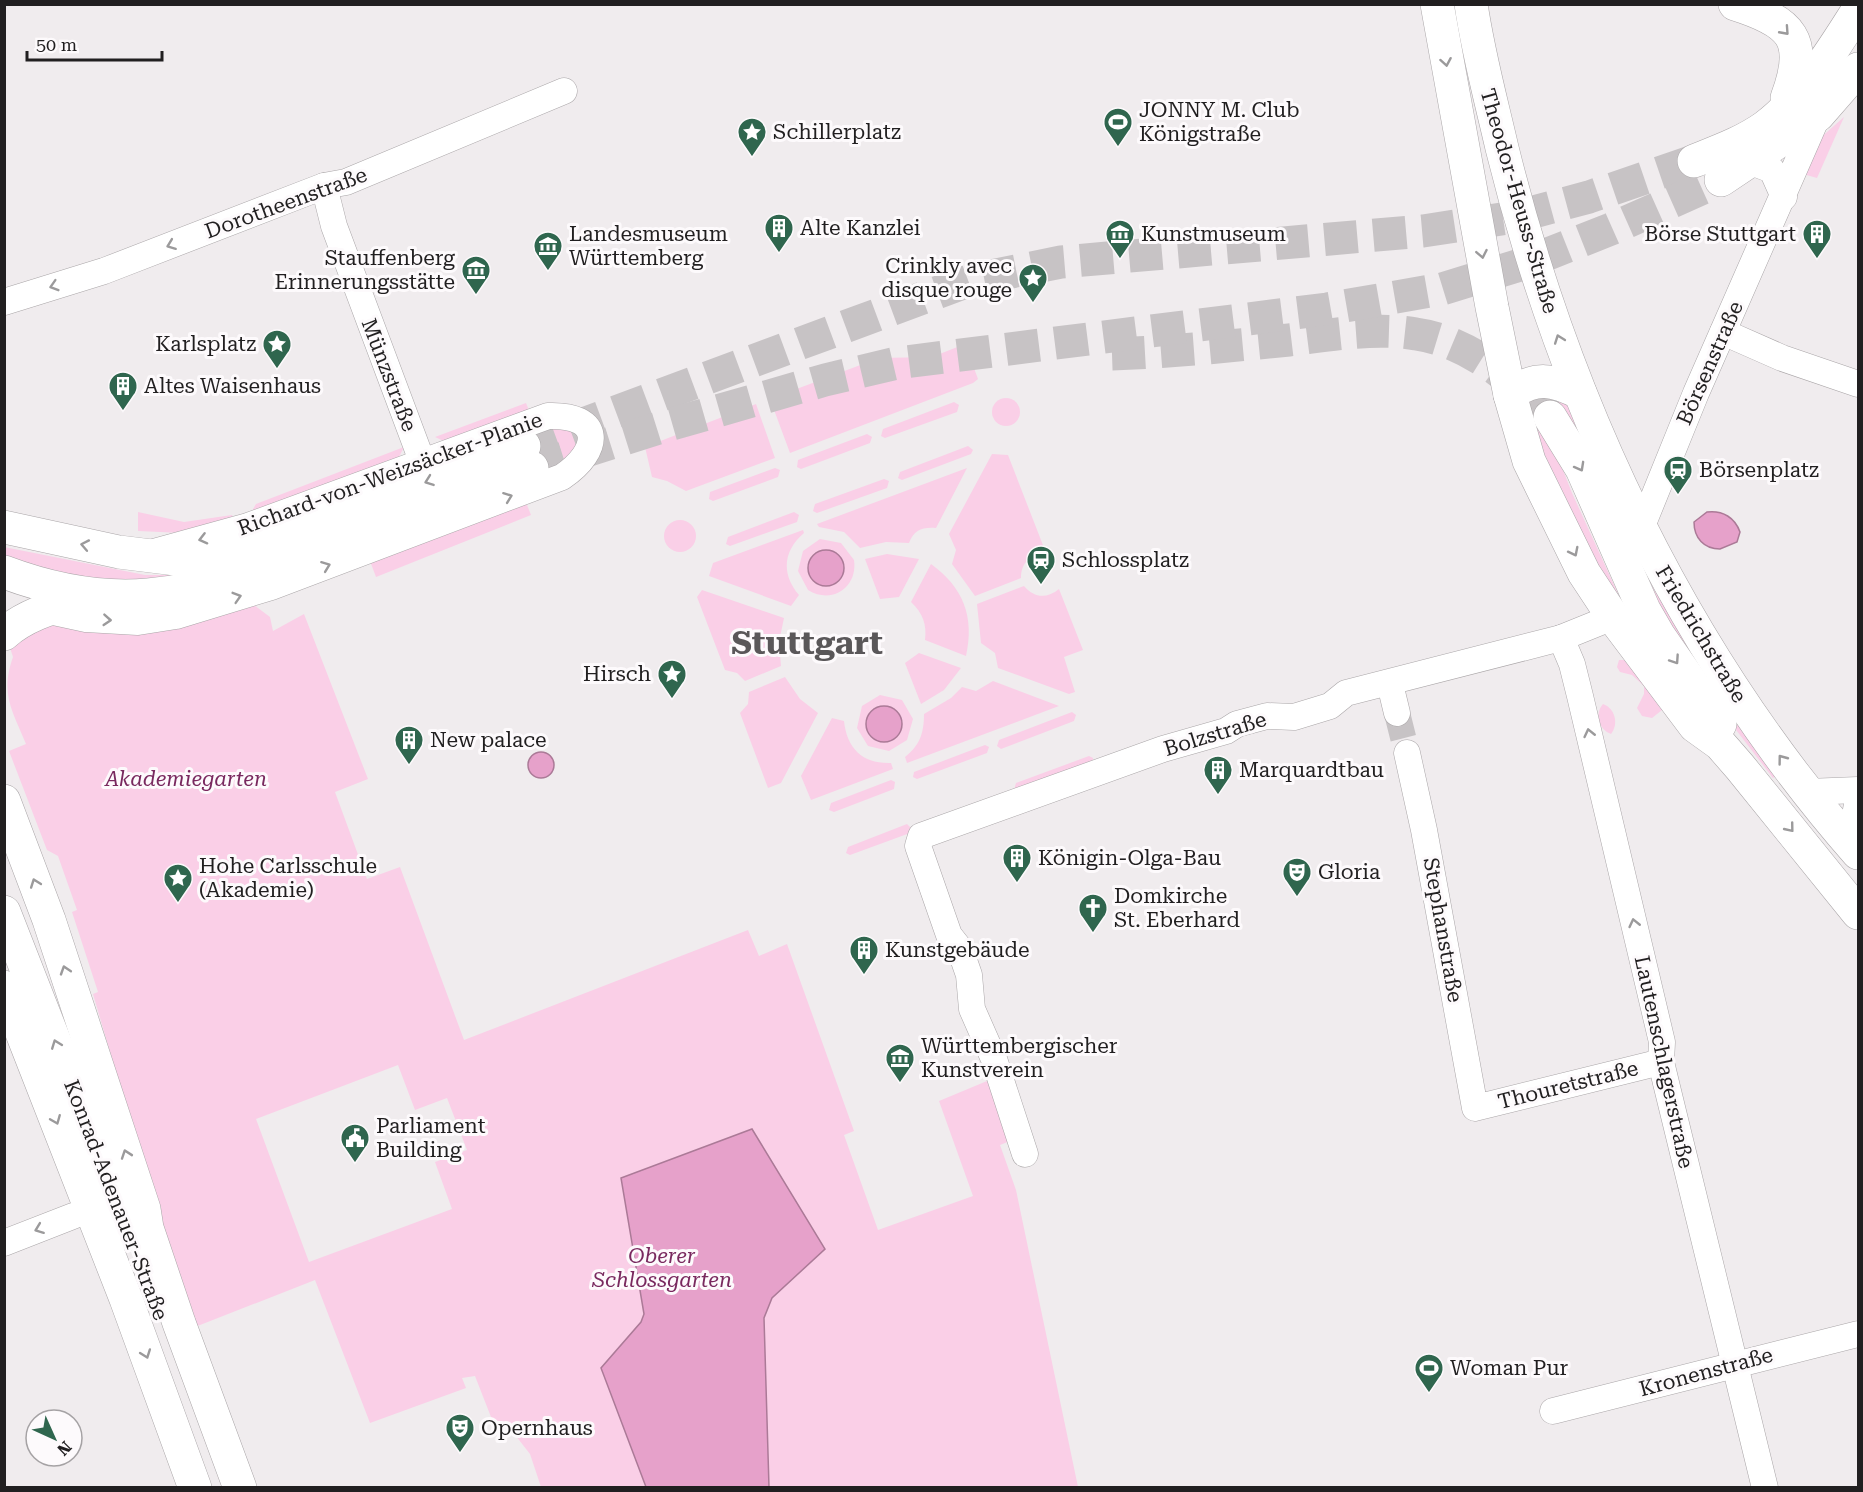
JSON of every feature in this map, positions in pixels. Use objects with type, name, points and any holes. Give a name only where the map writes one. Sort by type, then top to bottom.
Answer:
[{"type":"main road","name":"Theodor-Heuss-Straße","points":[[1437,4],[1474,218],[1510,394]]},
{"type":"main road","name":"Theodor-Heuss-Straße","points":[[1471,4],[1480,57],[1516,205],[1559,339],[1580,393]]},
{"type":"main road","points":[[1480,57],[1492,4]]},
{"type":"main road","points":[[1735,4],[1767,14],[1784,28],[1794,41],[1798,57],[1794,77],[1782,111]]},
{"type":"main road","points":[[1694,161],[1734,145],[1766,126],[1806,83],[1858,10]]},
{"type":"main road","points":[[1721,180],[1818,115],[1858,69]]},
{"type":"main road","points":[[1510,394],[1521,386],[1543,379],[1558,382],[1580,393]]},
{"type":"main road","name":"Friedrichstraße","points":[[1580,393],[1640,531],[1721,672],[1807,792],[1854,848]]},
{"type":"main road","name":"Friedrichstraße","points":[[1510,394],[1529,461],[1584,573],[1613,617],[1695,726],[1720,744],[1858,913]]},
{"type":"main road","name":"Friedrichstraße","points":[[1550,417],[1582,469],[1644,610],[1671,655],[1725,731],[1740,767]]},
{"type":"main road","name":"Richard-von-Weizsäcker-Planie","points":[[4,527],[142,556],[192,561],[255,546],[528,457],[264,568],[189,590],[147,596],[94,594],[25,580],[4,572]]},
{"type":"main road","points":[[4,633],[16,623],[94,594]]},
{"type":"main road","points":[[4,801],[49,920],[144,1209],[170,1320],[240,1488]]},
{"type":"main road","name":"Konrad-Adenauer-Straße","points":[[4,912],[170,1320],[228,1488]]},
{"type":"main road","name":"Konrad-Adenauer-Straße","points":[[4,987],[126,1299],[195,1488]]},
{"type":"main road","points":[[4,1047],[31,1119],[74,1216],[88,1254],[126,1299]]},
{"type":"street","name":"Dorotheenstraße","points":[[4,302],[104,271],[324,186],[346,183],[564,91]]},
{"type":"street","name":"Börsenstraße","points":[[1640,531],[1723,332],[1784,197],[1801,148],[1818,115]]},
{"type":"street","points":[[1751,162],[1772,170],[1784,197]]},
{"type":"street","name":"Münzstraße","points":[[324,186],[334,226],[422,461]]},
{"type":"street","points":[[1723,332],[1782,358],[1858,384]]},
{"type":"street","name":"Richard-von-Weizsäcker-Planie","points":[[49,611],[86,619],[138,622],[176,616],[271,587],[562,477],[585,456],[592,439],[591,431],[581,420],[564,415],[548,416],[248,526],[170,546],[142,556]]},
{"type":"street","name":"Richard-von-Weizsäcker-Planie","points":[[147,596],[203,606]]},
{"type":"street","name":"Bolzstraße","points":[[1025,1154],[994,1059],[972,1009],[969,975],[960,950],[949,935],[918,846],[921,836],[1163,749],[1227,731],[1237,724],[1267,716],[1294,717],[1330,706],[1346,693],[1376,684],[1390,684],[1561,638],[1598,625],[1613,617]]},
{"type":"street","name":"Lautenschlagerstraße","points":[[1561,638],[1572,664],[1595,756],[1662,1042],[1661,1062],[1765,1488]]},
{"type":"street","points":[[1390,684],[1397,713]]},
{"type":"street","name":"Stephanstraße","points":[[1407,753],[1424,830],[1475,1108]]},
{"type":"street","points":[[1807,792],[1858,789]]},
{"type":"street","points":[[1854,848],[1858,799]]},
{"type":"street","name":"Thouretstraße","points":[[1475,1108],[1661,1062]]},
{"type":"street","points":[[4,1243],[74,1216]]},
{"type":"street","name":"Kronenstraße","points":[[1553,1411],[1858,1334]]},
{"type":"green space","points":[[1844,117],[1817,178],[1803,174],[1810,147]]},
{"type":"green space","points":[[965,344],[978,379],[973,383],[790,453],[770,399],[879,358],[932,357]]},
{"type":"green space","points":[[1560,396],[1568,406],[1604,489],[1543,419],[1572,493],[1630,620],[1559,500],[1526,399]]},
{"type":"green space","points":[[1006,398],[1016,402],[1020,412],[1016,422],[1006,426],[996,422],[992,412],[996,402]]},
{"type":"green space","points":[[954,402],[959,405],[957,412],[885,438],[881,436],[883,429]]},
{"type":"green space","points":[[526,403],[530,413],[446,442],[435,437]]},
{"type":"green space","points":[[756,404],[775,458],[686,491],[667,481],[652,477],[645,447]]},
{"type":"green space","points":[[569,425],[579,437],[579,450],[564,465],[535,476],[519,434]]},
{"type":"green space","points":[[867,434],[872,437],[870,443],[801,469],[797,467],[798,460]]},
{"type":"green space","points":[[968,446],[973,450],[971,454],[902,480],[898,478],[900,472]]},
{"type":"green space","points":[[404,447],[398,459],[255,515],[253,509],[256,504]]},
{"type":"green space","points":[[992,454],[1008,455],[1046,553],[1035,555],[1028,560],[1021,573],[1021,578],[975,596],[952,564],[956,550],[949,534]]},
{"type":"green space","points":[[775,468],[780,470],[778,477],[713,501],[709,499],[710,492]]},
{"type":"green space","points":[[967,468],[936,528],[919,530],[909,543],[886,542],[860,548],[844,532],[819,527],[817,524]]},
{"type":"green space","points":[[884,479],[889,481],[887,488],[817,513],[813,511],[815,504]]},
{"type":"green space","points":[[525,500],[531,515],[376,577],[370,561]]},
{"type":"green space","points":[[1614,509],[1654,590],[1776,776],[1773,778],[1690,670]]},
{"type":"green space","points":[[138,512],[184,522],[232,515],[235,523],[182,533],[138,531]]},
{"type":"green space","points":[[794,512],[799,515],[797,522],[730,546],[726,544],[728,537]]},
{"type":"green space","points":[[680,520],[692,524],[696,536],[692,548],[680,552],[668,548],[664,536],[668,524]]},
{"type":"green space","points":[[803,530],[804,533],[788,555],[789,579],[799,595],[791,606],[709,576],[713,563]]},
{"type":"green space","points":[[820,539],[841,543],[854,560],[854,570],[848,585],[842,591],[834,594],[817,594],[808,590],[798,571],[803,551]]},
{"type":"green space","points":[[4,547],[145,575],[174,575],[249,562],[125,586],[5,564]]},
{"type":"green space","points":[[887,554],[919,559],[899,597],[880,599],[865,559]]},
{"type":"green space","points":[[931,564],[951,583],[964,604],[969,628],[966,656],[925,640],[923,620],[919,610],[911,602]]},
{"type":"green space","points":[[1024,586],[1032,593],[1041,596],[1059,589],[1083,650],[1064,657],[1075,692],[1069,694],[998,668],[995,653],[981,643],[977,604]]},
{"type":"green space","points":[[702,590],[784,618],[779,642],[781,666],[745,681],[737,673],[725,670],[697,597]]},
{"type":"green space","points":[[254,605],[270,617],[273,631],[304,614],[368,779],[335,792],[367,879],[400,867],[464,1040],[748,930],[759,956],[787,944],[854,1131],[844,1135],[878,1230],[973,1196],[939,1101],[987,1081],[1000,1108],[1010,1141],[1000,1145],[1016,1190],[1078,1487],[541,1487],[530,1454],[512,1431],[491,1417],[475,1376],[462,1378],[466,1388],[370,1423],[315,1280],[195,1327],[142,1161],[93,994],[98,992],[72,912],[77,910],[58,856],[47,850],[9,751],[26,744],[9,702],[8,681],[13,657],[9,645],[39,625]],"holes":[[[398,1065],[415,1110],[447,1098],[467,1150],[435,1162],[452,1209],[309,1262],[256,1119]]]},
{"type":"green space","points":[[919,653],[961,668],[944,690],[921,704],[905,663]]},
{"type":"green space","points":[[1619,660],[1627,660],[1667,706],[1652,718],[1642,716],[1637,708],[1644,694],[1644,686],[1632,675],[1620,672],[1617,667]]},
{"type":"green space","points":[[785,677],[800,699],[818,713],[781,783],[768,788],[740,713],[748,704],[749,692]]},
{"type":"green space","points":[[993,681],[1059,706],[907,763],[905,757],[920,738],[924,714],[951,698],[962,687],[976,691]]},
{"type":"green space","points":[[880,695],[902,700],[913,719],[907,740],[889,751],[868,746],[857,728],[862,706]]},
{"type":"green space","points":[[1603,704],[1615,717],[1615,726],[1611,734],[1603,729],[1599,721],[1599,712]]},
{"type":"green space","points":[[1072,712],[1076,715],[1074,721],[1001,749],[997,746],[999,740]]},
{"type":"green space","points":[[832,718],[844,721],[849,740],[858,753],[872,761],[891,763],[893,769],[811,800],[801,776]]},
{"type":"green space","points":[[985,745],[989,747],[987,753],[917,779],[913,777],[914,772]]},
{"type":"green space","points":[[1089,756],[1093,758],[1093,763],[1014,790],[1016,783]]},
{"type":"green space","points":[[891,780],[895,782],[894,789],[834,812],[829,810],[831,803]]},
{"type":"green space","points":[[907,824],[912,829],[910,833],[850,855],[846,853],[848,847]]},
{"type":"shaded area","points":[[1707,512],[1718,512],[1732,519],[1740,532],[1737,542],[1720,549],[1709,547],[1701,542],[1694,528],[1694,522]]},
{"type":"shaded area","points":[[826,550],[839,555],[844,568],[839,581],[826,586],[813,581],[808,568],[813,555]]},
{"type":"shaded area","points":[[884,706],[897,711],[902,724],[897,737],[884,742],[871,737],[866,724],[871,711]]},
{"type":"shaded area","points":[[541,752],[550,756],[554,765],[550,774],[541,778],[532,774],[528,765],[532,756]]},
{"type":"shaded area","points":[[752,1129],[825,1249],[772,1298],[764,1318],[769,1487],[646,1487],[601,1368],[641,1322],[644,1314],[621,1178]]},
{"type":"tunnel","points":[[524,446],[971,280],[1061,262],[1423,231],[1515,217],[1589,197],[1694,161]]},
{"type":"tunnel","points":[[532,468],[665,426],[825,380],[897,363],[1327,309],[1442,289],[1520,265],[1611,229],[1721,180]]},
{"type":"tunnel","points":[[1112,354],[1223,347],[1353,332],[1385,331],[1416,334],[1454,345],[1490,365],[1522,390],[1550,417]]},
{"type":"tunnel","points":[[1397,713],[1407,753]]},
{"type":"place","name":"JONNY M. Club Königstraße","points":[[1118,148]]},
{"type":"place","name":"Schillerplatz","points":[[752,158]]},
{"type":"place","name":"Alte Kanzlei","points":[[779,254]]},
{"type":"place","name":"Kunstmuseum","points":[[1120,260]]},
{"type":"place","name":"Börse Stuttgart","points":[[1817,260]]},
{"type":"place","name":"Landesmuseum Württemberg","points":[[548,272]]},
{"type":"place","name":"Stauffenberg Erinnerungsstätte","points":[[476,296]]},
{"type":"place","name":"Crinkly avec disque rouge","points":[[1033,304]]},
{"type":"place","name":"Karlsplatz","points":[[277,370]]},
{"type":"place","name":"Altes Waisenhaus","points":[[123,412]]},
{"type":"place","name":"Börsenplatz","points":[[1678,496]]},
{"type":"place","name":"Schlossplatz","points":[[1041,586]]},
{"type":"place","name":"Hirsch","points":[[672,700]]},
{"type":"place","name":"New palace","points":[[409,766]]},
{"type":"place","name":"Marquardtbau","points":[[1218,796]]},
{"type":"place","name":"Königin-Olga-Bau","points":[[1017,884]]},
{"type":"place","name":"Gloria","points":[[1297,898]]},
{"type":"place","name":"Hohe Carlsschule (Akademie)","points":[[178,904]]},
{"type":"place","name":"Domkirche St. Eberhard","points":[[1093,934]]},
{"type":"place","name":"Kunstgebäude","points":[[864,976]]},
{"type":"place","name":"Württembergischer Kunstverein","points":[[900,1084]]},
{"type":"place","name":"Parliament Building","points":[[355,1164]]},
{"type":"place","name":"Woman Pur","points":[[1429,1394]]},
{"type":"place","name":"Opernhaus","points":[[460,1454]]},
{"type":"district","name":"Stuttgart","points":[[807,642]]},
{"type":"park label","name":"Akademiegarten","points":[[186,779]]},
{"type":"park label","name":"Oberer Schlossgarten","points":[[662,1268]]}]
